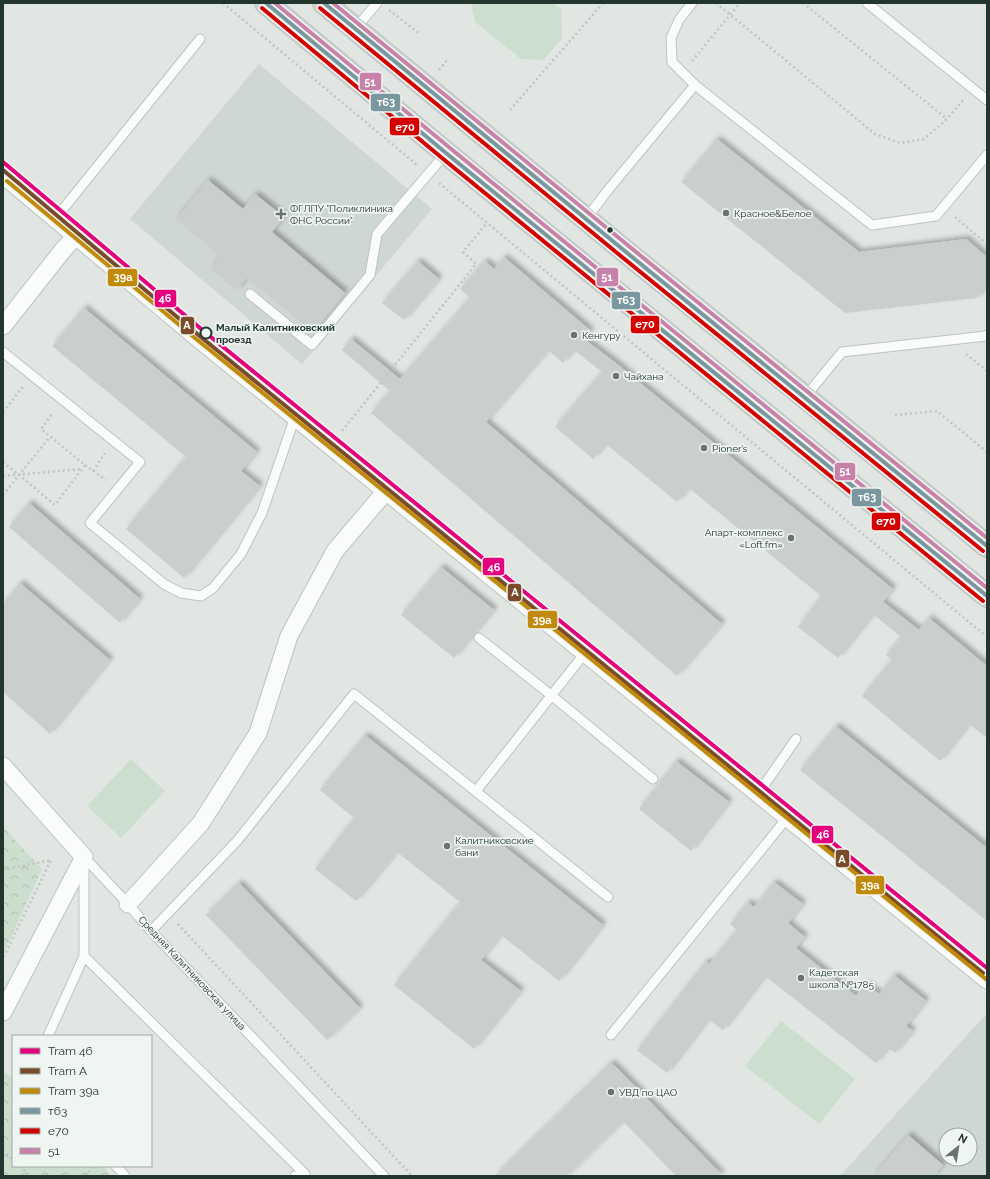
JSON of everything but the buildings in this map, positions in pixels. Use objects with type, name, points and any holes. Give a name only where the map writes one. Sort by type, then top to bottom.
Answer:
[{"type":"main road","points":[[266,3],[987,596]]},
{"type":"main road","points":[[324,3],[987,546]]},
{"type":"street","points":[[3,175],[294,417],[987,980]]},
{"type":"street","points":[[3,326],[62,250],[76,236]]},
{"type":"street","points":[[128,904],[201,823],[258,734],[289,636],[335,551],[386,491]]},
{"type":"street","name":"Средняя Калитниковская улица","points":[[3,766],[84,857]]},
{"type":"street","points":[[3,1012],[84,857]]},
{"type":"lane","points":[[355,28],[377,3]]},
{"type":"lane","points":[[692,3],[679,20],[670,38],[672,62],[695,85],[872,225],[936,216],[987,155]]},
{"type":"lane","points":[[867,3],[987,100]]},
{"type":"lane","points":[[55,219],[200,39]]},
{"type":"lane","points":[[586,219],[608,190],[695,85]]},
{"type":"lane","points":[[250,294],[312,345],[370,275],[377,234],[446,152]]},
{"type":"lane","points":[[805,397],[842,352],[987,335]]},
{"type":"lane","points":[[3,352],[140,462],[90,524],[164,584],[181,593],[201,596],[213,588],[241,554],[262,513],[294,417]]},
{"type":"lane","points":[[479,638],[653,779]]},
{"type":"lane","points":[[476,791],[585,653]]},
{"type":"lane","points":[[151,931],[237,841],[354,694],[608,897]]},
{"type":"lane","points":[[758,794],[796,739]]},
{"type":"lane","points":[[611,1035],[787,818]]},
{"type":"lane","points":[[48,1035],[84,956],[84,857]]},
{"type":"lane","name":"Средняя Калитниковская улица","points":[[84,857],[151,931],[384,1176]]},
{"type":"lane","points":[[84,956],[305,1174],[295,1176]]},
{"type":"lane","points":[[117,1167],[125,1176]]},
{"type":"path","points":[[223,3],[987,637]]},
{"type":"path","points":[[510,110],[603,3]]},
{"type":"path","points":[[716,3],[875,134],[900,143],[924,139],[947,119],[972,88]]},
{"type":"path","points":[[683,73],[740,3]]},
{"type":"path","points":[[804,3],[947,119]]},
{"type":"path","points":[[386,7],[419,33]]},
{"type":"path","points":[[943,207],[987,244]]},
{"type":"path","points":[[340,432],[476,264],[463,252],[487,223]]},
{"type":"path","points":[[949,340],[987,371]]},
{"type":"path","points":[[3,412],[22,388],[29,393]]},
{"type":"path","points":[[47,408],[54,413],[41,429],[118,490]]},
{"type":"path","points":[[895,415],[937,411],[987,452]]},
{"type":"path","points":[[3,495],[50,437]]},
{"type":"path","points":[[93,471],[114,441]]},
{"type":"path","points":[[3,462],[55,505],[85,465]]},
{"type":"path","points":[[3,476],[82,469]]},
{"type":"path","points":[[3,870],[51,860],[3,958]]},
{"type":"path","points":[[168,914],[412,1176]]},
{"type":"path","points":[[3,1150],[12,1159]]},
{"type":"path","points":[[21,1167],[30,1176]]},
{"type":"path","points":[[85,1176],[92,1167]]},
{"type":"shaded area","name":"ФГЛПУ \"Поликлиника ФНС России\"","points":[[259,64],[432,209],[302,364],[130,219]]},
{"type":"shaded area","points":[[987,1013],[987,1176],[840,1176]]},
{"type":"green space","points":[[471,3],[553,3],[561,9],[562,39],[543,60],[521,59],[475,22]]},
{"type":"green space","points":[[131,759],[165,791],[121,838],[87,806]]},
{"type":"green space","points":[[3,827],[42,869],[3,955]]},
{"type":"green space","points":[[781,1021],[855,1079],[819,1124],[745,1066]]},
{"type":"green space","points":[[3,1072],[12,1077],[12,1167],[104,1167],[112,1176],[3,1176]]},
{"type":"tram line","name":"46","points":[[3,162],[206,333],[987,968]]},
{"type":"tram line","name":"А","points":[[3,170],[202,338],[983,973]]},
{"type":"tram line","name":"39а","points":[[7,181],[195,338],[987,980]]},
{"type":"transit line","name":"т63","points":[[266,3],[446,153],[987,596]]},
{"type":"transit line","name":"51","points":[[275,3],[987,588]]},
{"type":"transit line","name":"т63","points":[[324,3],[626,252],[987,546]]},
{"type":"transit line","name":"51","points":[[333,3],[987,538]]},
{"type":"transit line","name":"е70","points":[[262,8],[442,158],[983,601]]},
{"type":"transit line","name":"е70","points":[[320,8],[622,257],[983,551]]},
{"type":"place","name":"Красное&Белое","points":[[726,213]]},
{"type":"place","name":"ФГЛПУ \"Поликлиника ФНС России\"","points":[[281,214]]},
{"type":"place","name":"Малый Калитниковский проезд","points":[[206,333]]},
{"type":"place","name":"Кенгуру","points":[[574,335]]},
{"type":"place","name":"Чайхана","points":[[616,376]]},
{"type":"place","name":"Pioner’s","points":[[704,448]]},
{"type":"place","name":"Апарт-комплекс «Loft.fm»","points":[[791,538]]},
{"type":"place","name":"Калитниковские бани","points":[[447,846]]},
{"type":"place","name":"Кадетская школа №1785","points":[[801,978]]},
{"type":"place","name":"УВД по ЦАО","points":[[611,1092]]}]
